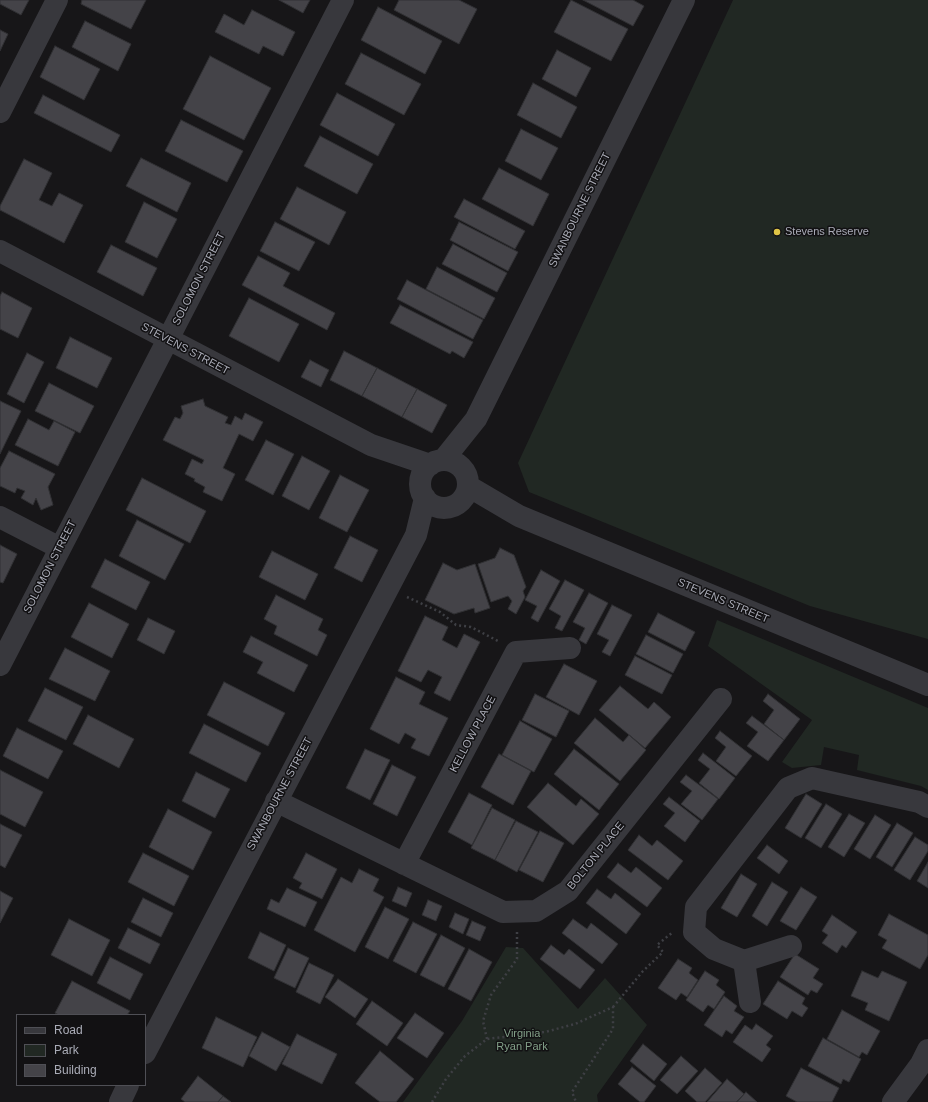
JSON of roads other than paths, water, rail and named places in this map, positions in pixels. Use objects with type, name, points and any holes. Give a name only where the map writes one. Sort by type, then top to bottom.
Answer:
[{"type":"street","points":[[0,112],[57,0]]},
{"type":"street","name":"SOLOMON STREET","points":[[0,665],[343,0]]},
{"type":"street","name":"SWANBOURNE STREET","points":[[146,1051],[416,535],[460,492],[476,419],[684,0]]},
{"type":"street","name":"STEVENS STREET","points":[[0,251],[371,445],[437,462],[455,462],[460,492]]},
{"type":"street","name":"SWANBOURNE STREET","points":[[437,462],[476,419]]},
{"type":"street","name":"STEVENS STREET","points":[[371,445],[423,492],[433,504],[442,508],[460,492]]},
{"type":"street","points":[[423,492],[422,475],[437,462]]},
{"type":"street","name":"SWANBOURNE STREET","points":[[416,535],[423,492]]},
{"type":"street","name":"STEVENS STREET","points":[[460,492],[928,685]]},
{"type":"street","points":[[0,517],[60,548]]},
{"type":"street","name":"KELLOW PLACE","points":[[404,864],[516,652],[570,648]]},
{"type":"street","name":"BOLTON PLACE","points":[[276,801],[504,912],[536,911],[568,891],[721,699]]},
{"type":"street","points":[[791,946],[744,961],[714,948],[694,932],[696,907],[788,788],[812,778],[919,802],[928,807]]},
{"type":"street","points":[[744,961],[750,1002]]},
{"type":"street","points":[[893,1102],[921,1064],[928,1050]]},
{"type":"street","points":[[120,1102],[128,1086]]},
{"type":"place","name":"Stevens Reserve","points":[[777,232]]},
{"type":"park label","name":"Virginia Ryan Park","points":[[522,1040]]}]
